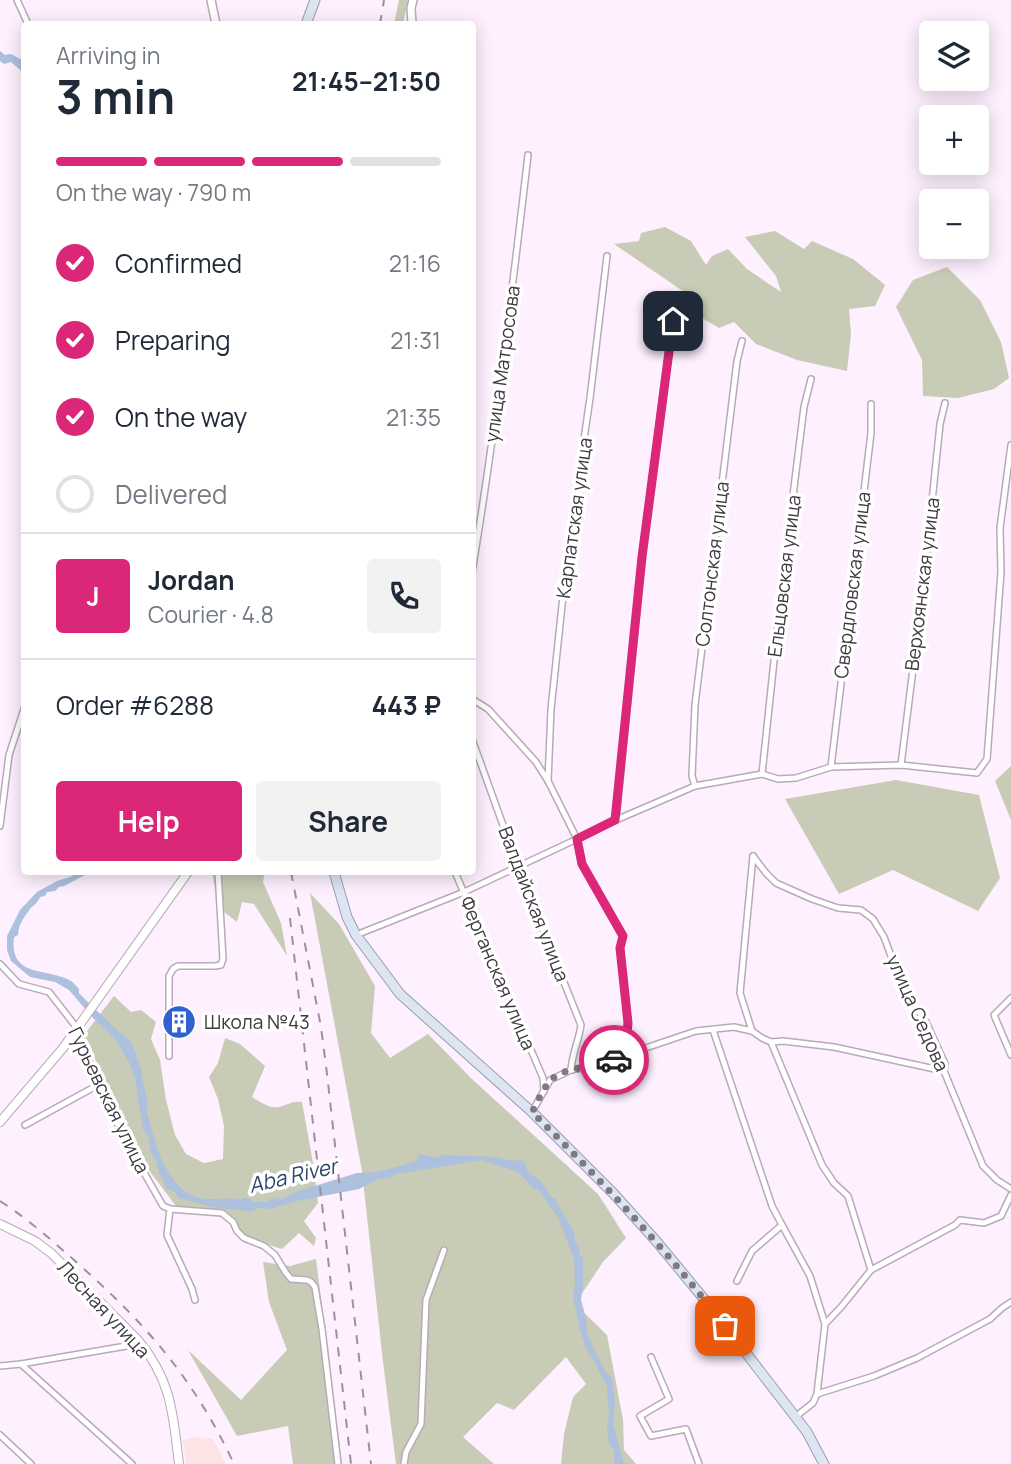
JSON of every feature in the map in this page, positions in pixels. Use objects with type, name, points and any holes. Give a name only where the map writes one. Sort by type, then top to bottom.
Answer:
[{"type":"main road","points":[[307,21],[315,0]]},
{"type":"main road","points":[[1,1119],[62,1048],[186,875]]},
{"type":"main road","points":[[335,875],[347,917],[356,935],[400,994],[532,1112],[614,1194],[709,1305],[807,1432],[824,1464]]},
{"type":"main road","name":"Лесная улица","points":[[0,1224],[35,1241],[51,1253],[148,1351],[170,1398],[179,1464]]},
{"type":"street","points":[[17,0],[27,21]]},
{"type":"street","points":[[211,0],[215,21]]},
{"type":"street","points":[[412,21],[413,0]]},
{"type":"street","name":"улица Матросова","points":[[476,548],[509,319],[528,155]]},
{"type":"street","name":"Карпатская улица","points":[[548,781],[551,709],[568,549],[607,256]]},
{"type":"street","points":[[615,820],[642,557],[673,321]]},
{"type":"street","name":"Солтонская улица","points":[[695,786],[692,776],[695,705],[741,341]]},
{"type":"street","name":"Ельцовская улица","points":[[762,774],[786,550],[804,407],[811,379]]},
{"type":"street","name":"Верхоянская улица","points":[[901,765],[940,424],[945,403]]},
{"type":"street","name":"Свердловская улица","points":[[831,767],[871,433],[872,404]]},
{"type":"street","points":[[356,935],[464,892],[615,820],[695,786],[762,774],[778,779],[796,778],[831,767],[901,765],[977,773],[987,760],[1002,572],[1000,528],[1011,445]]},
{"type":"street","name":"Карпатская улица","points":[[476,701],[488,709],[536,762],[548,781],[577,839],[582,864],[623,936],[620,948],[628,1023],[625,1055]]},
{"type":"street","points":[[0,826],[9,755],[21,718]]},
{"type":"street","name":"Валдайская улица","points":[[476,750],[518,867],[581,1025],[571,1070]]},
{"type":"street","name":"улица Седова","points":[[752,1031],[740,993],[753,856],[776,883],[838,908],[861,910],[873,919],[884,937],[904,991],[926,1022],[945,1063],[944,1071],[983,1166],[1011,1189]]},
{"type":"street","points":[[169,1056],[171,972],[178,966],[221,965],[223,959],[218,875]]},
{"type":"street","name":"Ферганская улица","points":[[456,875],[543,1077],[544,1091]]},
{"type":"street","name":"Гурьевская улица","points":[[0,964],[19,984],[49,992],[78,1025],[99,1086],[126,1141],[163,1206],[170,1209]]},
{"type":"street","points":[[1011,998],[994,1015],[1011,1055]]},
{"type":"street","points":[[532,1112],[550,1080],[571,1070],[607,1063],[696,1031],[734,1027],[752,1031],[771,1042],[834,1047],[944,1071]]},
{"type":"street","points":[[713,1030],[772,1206],[810,1276],[825,1324],[817,1394],[813,1403],[794,1417]]},
{"type":"street","points":[[771,1042],[822,1165],[834,1184],[848,1196],[871,1270]]},
{"type":"street","points":[[25,1125],[99,1086]]},
{"type":"street","points":[[825,1324],[871,1270],[956,1225],[960,1220],[984,1223],[1001,1216],[1011,1195]]},
{"type":"street","points":[[194,1300],[192,1289],[167,1235],[170,1209],[222,1213],[233,1222],[244,1238],[275,1255],[291,1279],[312,1282],[322,1329],[338,1464]]},
{"type":"street","points":[[737,1281],[752,1251],[782,1225]]},
{"type":"street","points":[[404,1464],[406,1452],[421,1424],[426,1300],[444,1250]]},
{"type":"street","points":[[817,1394],[874,1376],[917,1358],[990,1319],[1011,1302]]},
{"type":"street","points":[[0,1366],[132,1345],[138,1340]]},
{"type":"street","points":[[652,1357],[669,1399],[640,1416],[651,1436],[686,1429],[699,1464]]},
{"type":"street","points":[[21,1364],[132,1464]]},
{"type":"street","points":[[0,1435],[31,1464]]},
{"type":"shaded area","points":[[197,1437],[213,1439],[226,1464],[186,1464],[183,1440]]},
{"type":"green space","points":[[399,0],[408,0],[404,21],[395,21]]},
{"type":"green space","points":[[665,227],[691,241],[706,265],[712,256],[728,249],[747,269],[781,292],[776,276],[745,237],[775,231],[804,249],[812,241],[853,259],[885,285],[875,306],[849,309],[851,334],[847,371],[797,360],[756,344],[734,322],[719,328],[694,313],[693,298],[614,244],[639,241],[641,233]]},
{"type":"green space","points":[[947,267],[980,300],[1001,342],[1009,378],[994,389],[958,398],[923,396],[922,360],[896,307],[913,280]]},
{"type":"green space","points":[[1011,766],[1011,820],[995,781]]},
{"type":"green space","points":[[896,780],[979,795],[1000,878],[978,911],[893,870],[839,894],[785,799]]},
{"type":"green space","points":[[213,875],[264,875],[263,882],[281,923],[287,956],[254,904],[242,902],[237,922],[219,908]]},
{"type":"green space","points":[[310,893],[339,924],[375,986],[371,1033],[390,1058],[428,1034],[472,1079],[598,1194],[626,1238],[603,1262],[575,1304],[607,1335],[623,1420],[624,1450],[636,1464],[561,1464],[564,1434],[573,1397],[586,1384],[566,1357],[514,1410],[497,1403],[463,1437],[494,1464],[396,1464],[362,1171]]},
{"type":"green space","points":[[114,996],[131,1012],[141,1010],[156,1022],[151,1039],[160,1060],[175,1135],[186,1154],[204,1163],[223,1159],[224,1126],[218,1099],[209,1077],[218,1063],[225,1038],[240,1044],[265,1066],[252,1097],[265,1105],[276,1107],[302,1102],[318,1203],[304,1221],[316,1238],[314,1246],[299,1233],[282,1249],[240,1236],[231,1217],[176,1206],[142,1161],[84,1035]]},
{"type":"green space","points":[[316,1259],[342,1464],[293,1464],[288,1426],[237,1436],[188,1350],[241,1400],[287,1350],[269,1302],[263,1262],[290,1266]]},
{"type":"water","points":[[0,51],[5,55],[11,54],[21,59],[21,70],[11,62],[4,64],[0,61]]},
{"type":"water","points":[[85,875],[40,897],[23,920],[18,935],[14,937],[17,960],[32,970],[72,982],[79,989],[79,993],[129,1040],[142,1070],[148,1104],[146,1109],[157,1147],[168,1171],[184,1191],[201,1198],[243,1198],[253,1202],[265,1202],[277,1197],[282,1199],[298,1191],[357,1173],[378,1172],[417,1161],[419,1154],[437,1158],[443,1155],[497,1157],[525,1163],[529,1172],[541,1182],[552,1198],[556,1199],[575,1233],[579,1255],[583,1257],[581,1300],[587,1334],[605,1371],[612,1378],[615,1403],[613,1424],[624,1464],[615,1464],[607,1426],[607,1387],[588,1354],[579,1326],[573,1297],[574,1259],[558,1217],[538,1189],[534,1189],[518,1172],[482,1160],[396,1174],[390,1178],[378,1179],[359,1189],[270,1209],[258,1208],[252,1212],[213,1207],[179,1198],[175,1192],[166,1189],[151,1153],[148,1135],[143,1130],[130,1064],[116,1040],[69,990],[55,982],[30,977],[11,961],[7,950],[7,936],[20,910],[37,892],[70,877]]},
{"type":"railway","points":[[380,21],[384,0]]},
{"type":"railway","points":[[292,875],[321,1027],[371,1464]]},
{"type":"railway","points":[[290,918],[351,1464]]},
{"type":"railway","points":[[0,1201],[33,1225],[84,1269],[150,1335],[170,1358],[204,1408],[234,1464]]},
{"type":"way so far","points":[[614,1060],[571,1070],[550,1080],[532,1112],[614,1194],[725,1326]]},
{"type":"place","name":"Школа №43","points":[[179,1022]]},
{"type":"route","points":[[614,1060],[625,1055],[628,1023],[620,948],[623,936],[582,864],[577,839],[615,820],[642,557],[673,321]]},
{"type":"water label","name":"Aba River","points":[[293,1176]]}]
